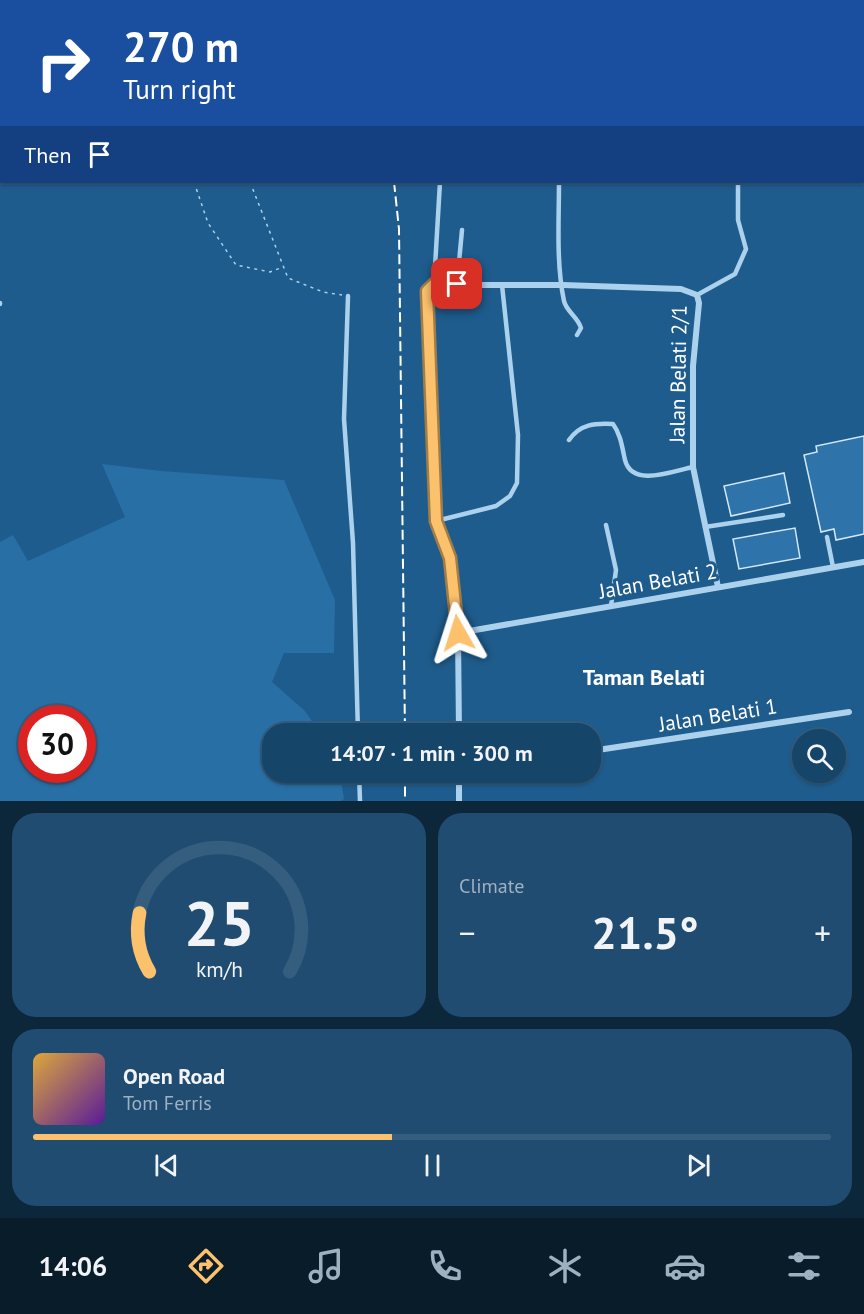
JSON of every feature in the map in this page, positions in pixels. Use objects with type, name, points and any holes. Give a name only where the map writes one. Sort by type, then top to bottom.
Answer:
[{"type":"street","name":"Jalan Belati 2/1","points":[[434,284],[681,289],[696,295],[699,303],[693,366],[693,467],[718,587]]},
{"type":"street","points":[[434,284],[427,291],[436,521],[450,558],[458,633],[459,723]]},
{"type":"street","name":"Jalan Belati 2","points":[[458,633],[864,562]]},
{"type":"street","name":"Jalan Belati 1","points":[[601,749],[849,712]]},
{"type":"street","points":[[459,783],[459,801]]},
{"type":"lane","points":[[434,284],[440,183]]},
{"type":"lane","points":[[559,183],[559,237],[564,304],[579,322],[581,328],[577,335]]},
{"type":"lane","points":[[696,295],[735,274],[746,249],[738,220],[738,183]]},
{"type":"lane","points":[[457,284],[462,230]]},
{"type":"lane","points":[[436,521],[496,506],[510,496],[517,483],[518,435],[502,285]]},
{"type":"lane","points":[[348,296],[344,419],[353,543],[358,723]]},
{"type":"lane","points":[[569,440],[576,431],[586,426],[613,424],[619,433],[627,467],[633,474],[644,476],[693,467]]},
{"type":"lane","points":[[705,526],[783,515]]},
{"type":"lane","points":[[606,525],[615,570],[611,606]]},
{"type":"lane","points":[[827,537],[833,567]]},
{"type":"lane","points":[[359,783],[360,801]]},
{"type":"path","points":[[194,183],[208,223],[236,265],[270,272],[284,267]]},
{"type":"path","points":[[250,183],[288,278],[310,288],[348,296]]},
{"type":"shaded area","points":[[102,464],[161,471],[284,480],[335,600],[334,653],[284,653],[272,682],[305,711],[313,723],[262,723],[262,783],[342,783],[344,799],[341,801],[0,801],[0,542],[13,535],[28,561],[125,517]]},
{"type":"building","points":[[864,436],[864,534],[836,540],[834,529],[821,532],[804,455],[817,452],[816,446]]},
{"type":"building","points":[[784,473],[790,503],[731,516],[724,486]]},
{"type":"building","points":[[795,528],[800,558],[739,569],[733,539]]},
{"type":"railway","points":[[394,183],[399,229],[405,723]]},
{"type":"railway","points":[[405,783],[405,801]]},
{"type":"district","name":"Taman Belati","points":[[644,677]]},
{"type":"route","points":[[457,284],[434,284],[427,291],[434,499],[436,521],[450,558],[458,633]]}]
